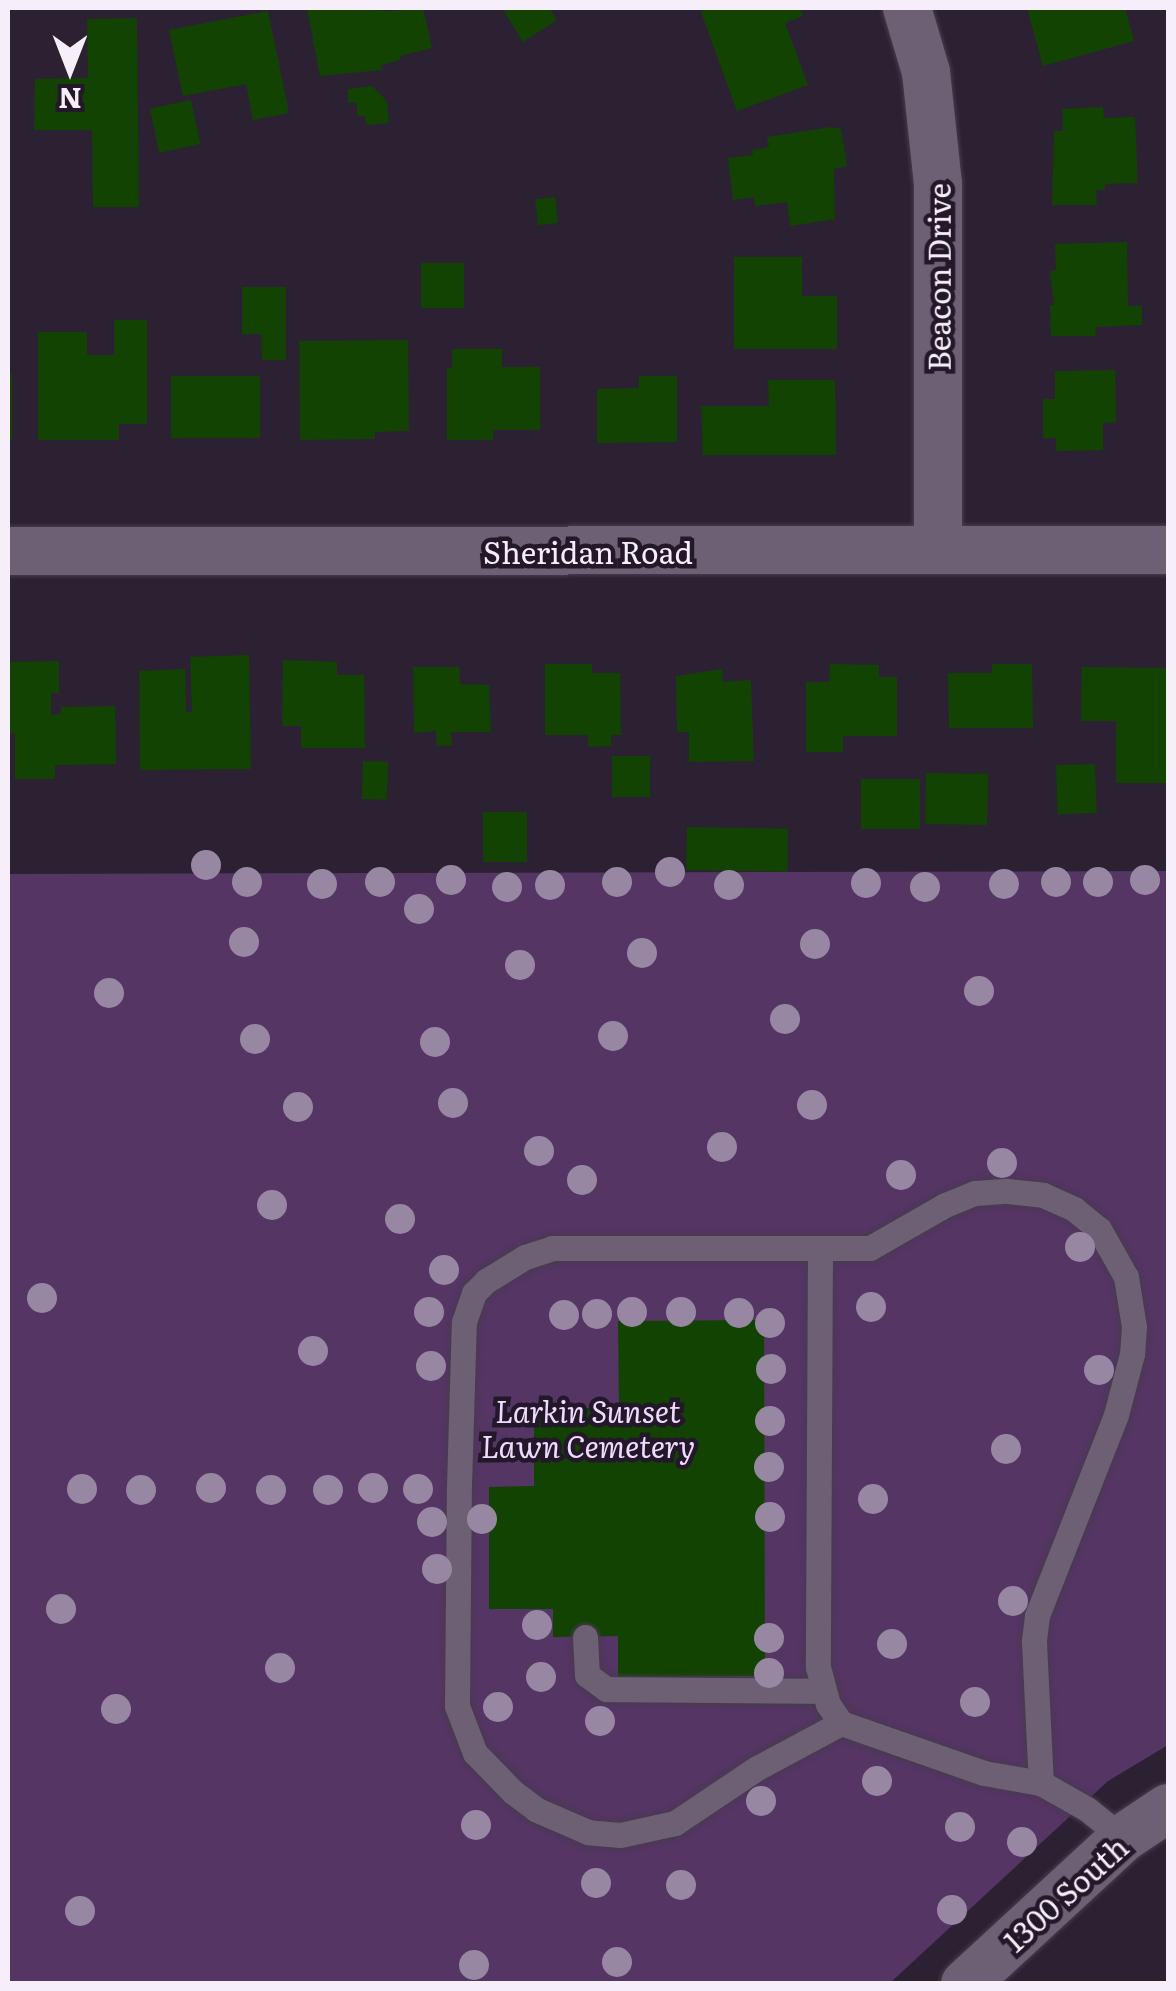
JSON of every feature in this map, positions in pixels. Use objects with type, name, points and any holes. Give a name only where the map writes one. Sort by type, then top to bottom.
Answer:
[{"type":"street","name":"Beacon Drive","points":[[907,8],[926,72],[938,184],[938,550]]},
{"type":"street","name":"Sheridan Road","points":[[8,551],[1168,550]]},
{"type":"street","name":"1300 South","points":[[965,1984],[1123,1838],[1168,1808]]},
{"type":"lane","points":[[841,1723],[757,1768],[675,1823],[620,1835],[566,1825],[512,1792],[476,1752],[457,1706],[464,1322],[474,1293],[505,1267],[552,1248],[870,1248],[945,1205],[974,1193],[1007,1190],[1042,1195],[1074,1209],[1099,1229],[1116,1253],[1131,1299],[1132,1354],[1116,1415],[1037,1616],[1035,1694],[1041,1784]]},
{"type":"lane","points":[[820,1250],[818,1667],[823,1690],[841,1723],[984,1773],[1041,1784],[1087,1809],[1123,1838]]},
{"type":"lane","points":[[585,1637],[588,1675],[591,1682],[606,1688],[823,1690]]},
{"type":"green space","name":"Larkin Sunset Lawn Cemetery","points":[[1168,871],[1168,1745],[1108,1781],[890,1983],[8,1983],[8,874]]},
{"type":"building","points":[[307,8],[423,8],[432,48],[400,56],[401,60],[381,65],[382,70],[320,76]]},
{"type":"building","points":[[502,8],[549,8],[557,20],[523,42]]},
{"type":"building","points":[[705,8],[800,8],[803,16],[785,23],[808,85],[737,111],[701,12]]},
{"type":"building","points":[[1027,8],[1125,8],[1134,41],[1043,66]]},
{"type":"building","points":[[268,11],[289,113],[253,120],[246,84],[183,96],[169,30]]},
{"type":"building","points":[[137,18],[139,207],[93,207],[92,130],[34,130],[35,79],[88,78],[87,19]]},
{"type":"building","points":[[372,86],[387,101],[389,123],[366,125],[365,116],[357,116],[357,103],[348,103],[348,89]]},
{"type":"building","points":[[191,100],[200,144],[159,153],[150,109]]},
{"type":"building","points":[[1103,107],[1104,118],[1135,117],[1138,183],[1105,184],[1105,190],[1096,190],[1097,205],[1052,205],[1054,131],[1063,131],[1062,109]]},
{"type":"building","points":[[831,127],[841,129],[847,166],[834,169],[835,219],[790,226],[787,202],[755,206],[754,197],[733,200],[728,158],[753,155],[752,150],[769,147],[767,137]]},
{"type":"building","points":[[555,197],[558,223],[538,225],[535,199]]},
{"type":"building","points":[[1127,242],[1128,306],[1142,306],[1142,325],[1095,327],[1096,336],[1051,336],[1050,305],[1054,305],[1050,271],[1056,270],[1055,244]]},
{"type":"building","points":[[734,257],[802,257],[802,296],[837,296],[837,349],[734,349]]},
{"type":"building","points":[[421,263],[464,263],[464,308],[421,308]]},
{"type":"building","points":[[242,287],[286,287],[286,360],[262,360],[261,334],[242,334]]},
{"type":"building","points":[[114,320],[147,320],[147,424],[119,424],[119,440],[38,440],[38,332],[87,332],[87,355],[114,355]]},
{"type":"building","points":[[408,340],[409,431],[375,432],[375,439],[300,440],[299,341]]},
{"type":"building","points":[[452,349],[502,349],[502,367],[540,367],[540,430],[493,430],[493,440],[447,440],[447,368],[452,368]]},
{"type":"building","points":[[1115,370],[1116,422],[1103,423],[1103,450],[1056,451],[1056,438],[1043,438],[1043,399],[1055,399],[1055,371]]},
{"type":"building","points":[[8,374],[12,374],[12,439],[8,439]]},
{"type":"building","points":[[171,376],[260,376],[260,438],[171,438]]},
{"type":"building","points":[[639,376],[677,376],[677,442],[597,443],[597,389],[639,388]]},
{"type":"building","points":[[768,380],[835,380],[836,455],[703,455],[701,406],[769,406]]},
{"type":"building","points":[[249,655],[251,769],[140,770],[139,671],[185,669],[186,712],[192,712],[190,657]]},
{"type":"building","points":[[283,660],[337,662],[337,675],[364,675],[365,748],[301,748],[301,726],[282,726]]},
{"type":"building","points":[[59,661],[59,693],[51,693],[51,715],[61,714],[61,707],[115,706],[116,764],[55,765],[55,779],[15,779],[15,733],[8,733],[8,662]]},
{"type":"building","points":[[545,664],[592,664],[592,673],[620,673],[621,735],[611,735],[611,746],[588,747],[588,735],[545,735]]},
{"type":"building","points":[[830,664],[879,665],[879,677],[897,677],[897,736],[843,736],[843,752],[806,752],[806,682],[829,682]]},
{"type":"building","points":[[992,664],[1032,664],[1033,728],[949,728],[948,673],[992,673]]},
{"type":"building","points":[[413,667],[459,667],[460,684],[489,685],[491,732],[451,732],[452,745],[437,746],[436,731],[414,733]]},
{"type":"building","points":[[1082,667],[1168,668],[1168,783],[1116,783],[1116,721],[1081,721]]},
{"type":"building","points":[[722,669],[723,682],[751,680],[754,761],[689,762],[689,732],[677,732],[676,676]]},
{"type":"building","points":[[612,756],[650,756],[650,797],[612,797]]},
{"type":"building","points":[[363,761],[388,762],[387,800],[362,799]]},
{"type":"building","points":[[1095,764],[1097,813],[1058,814],[1056,765]]},
{"type":"building","points":[[926,773],[988,774],[987,825],[925,824]]},
{"type":"building","points":[[861,779],[920,779],[920,829],[861,829]]},
{"type":"building","points":[[483,812],[527,812],[527,862],[483,862]]},
{"type":"building","points":[[687,827],[788,829],[787,872],[686,870]]},
{"type":"building","points":[[764,1320],[765,1676],[618,1677],[618,1636],[553,1637],[553,1609],[489,1609],[489,1487],[534,1486],[534,1408],[619,1408],[618,1321]]}]
